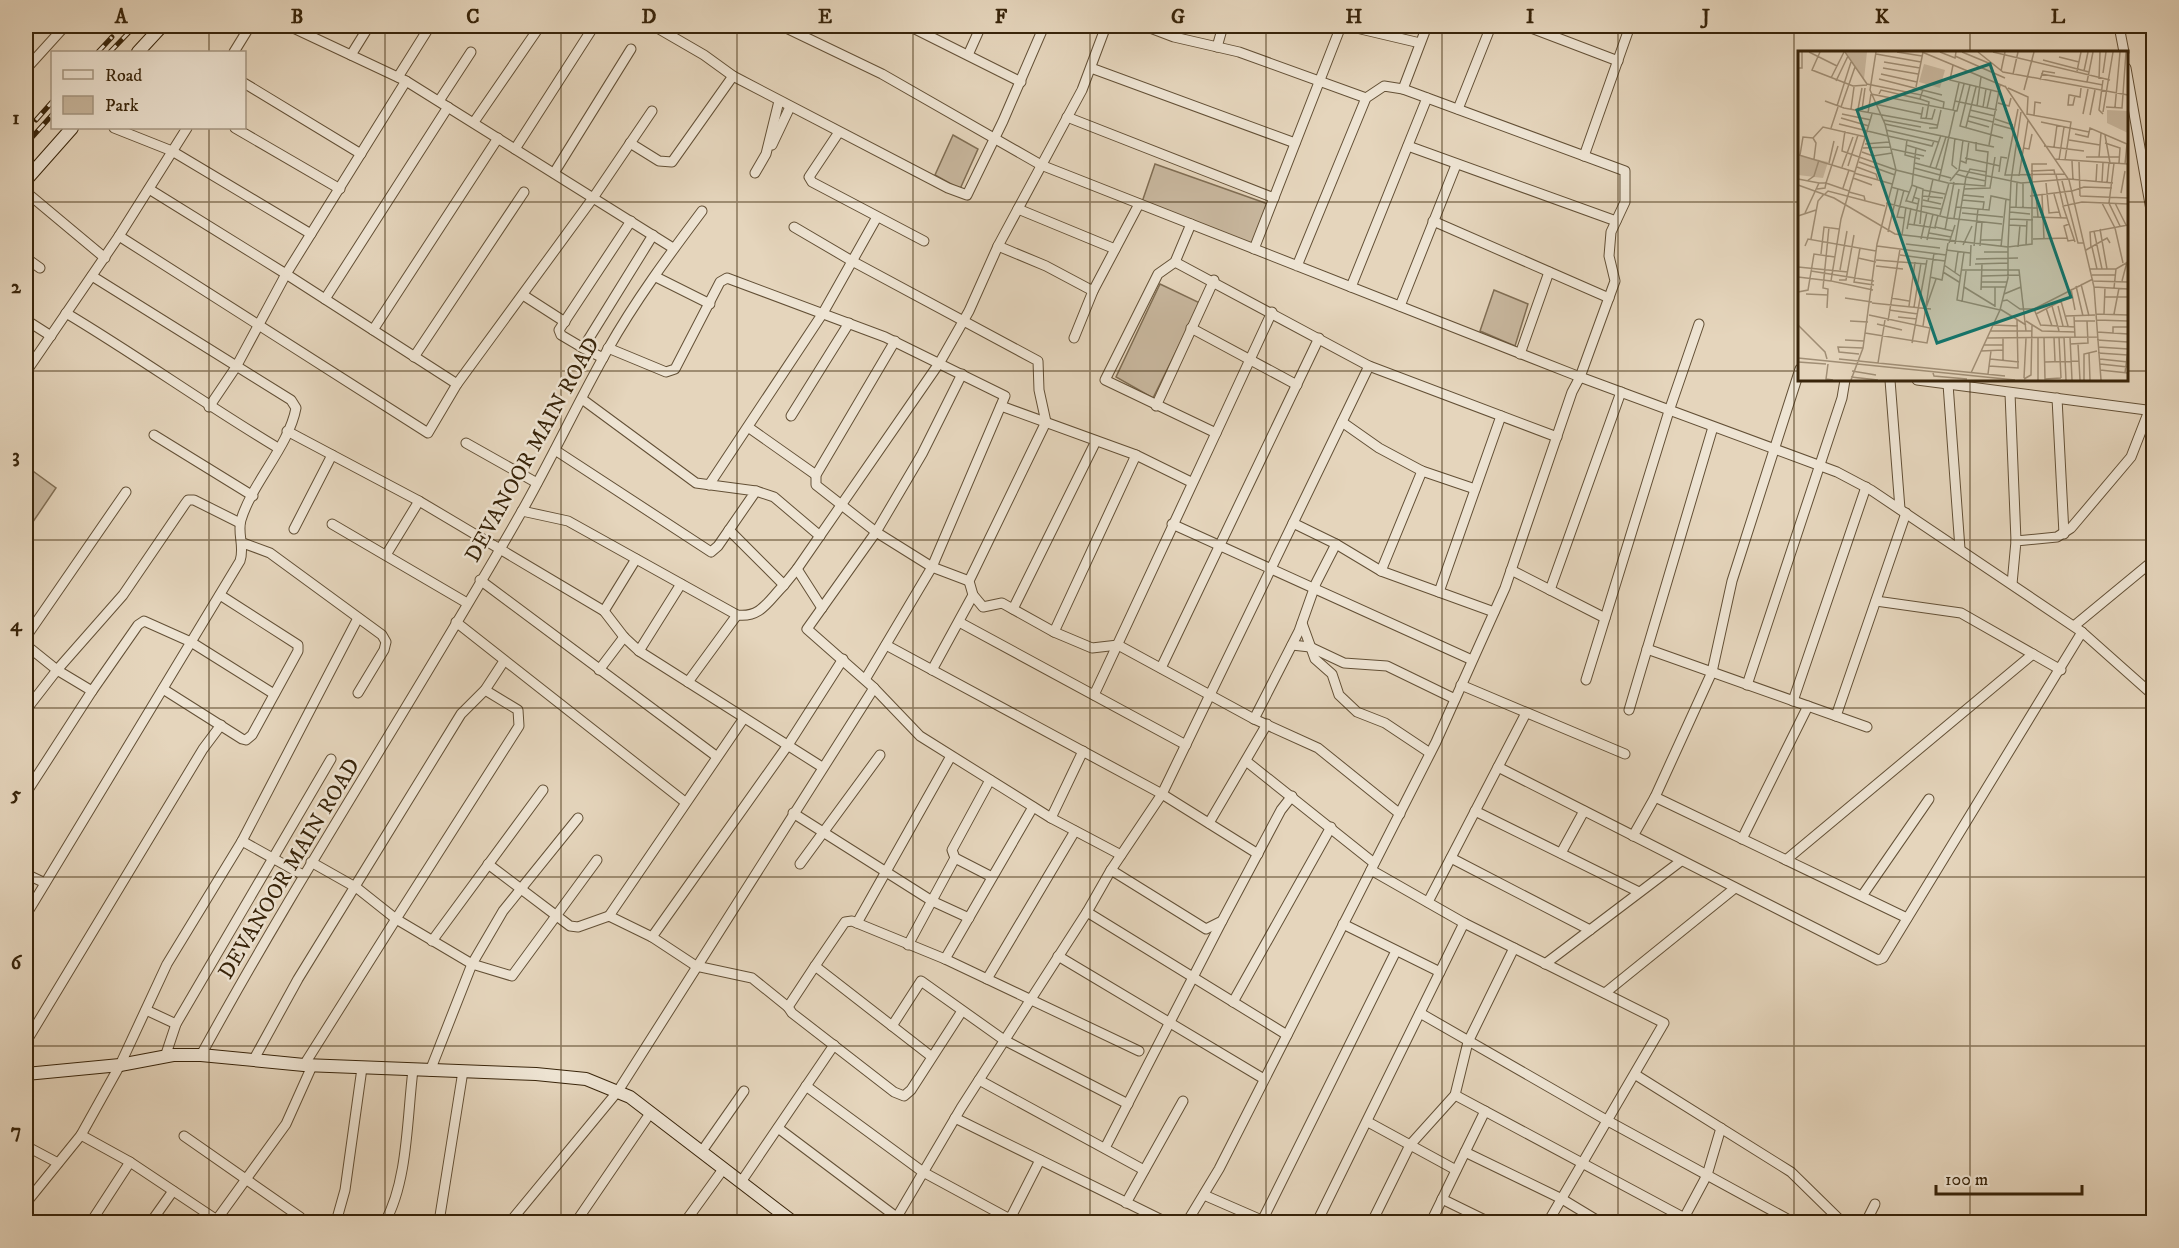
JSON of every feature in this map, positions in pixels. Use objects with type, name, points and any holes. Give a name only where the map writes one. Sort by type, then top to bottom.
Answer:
[{"type":"street","points":[[26,69],[65,26]]},
{"type":"street","points":[[139,51],[162,26]]},
{"type":"street","points":[[235,51],[250,26]]},
{"type":"street","points":[[289,26],[402,79],[674,248]]},
{"type":"street","points":[[351,55],[369,26]]},
{"type":"street","points":[[209,407],[236,367],[286,274],[361,154],[430,26]]},
{"type":"street","points":[[474,122],[540,26]]},
{"type":"street","points":[[515,149],[594,26]]},
{"type":"street","points":[[654,26],[704,55],[733,76],[779,101],[948,188],[967,195],[1021,82],[1044,26]]},
{"type":"street","points":[[782,26],[882,74],[1041,165],[1520,354],[1820,466],[1866,487],[2078,629],[2154,696]]},
{"type":"street","points":[[909,26],[1021,82]]},
{"type":"street","points":[[968,56],[981,26]]},
{"type":"street","points":[[522,511],[568,521],[736,615],[750,617],[759,612],[797,569],[940,362],[963,322],[998,246],[1067,117],[1091,68],[1106,26]]},
{"type":"street","points":[[1145,26],[1174,36],[1239,52],[1366,98]]},
{"type":"street","points":[[1174,36],[1176,26]]},
{"type":"street","points":[[1217,47],[1223,26]]},
{"type":"street","points":[[1254,249],[1341,26]]},
{"type":"street","points":[[1348,26],[1420,43]]},
{"type":"street","points":[[1403,89],[1427,26]]},
{"type":"street","points":[[1458,109],[1491,26]]},
{"type":"street","points":[[1526,26],[1618,61]]},
{"type":"street","points":[[1584,156],[1630,26]]},
{"type":"street","points":[[2119,26],[2124,51]]},
{"type":"street","points":[[554,173],[631,49]]},
{"type":"street","points":[[439,101],[471,52]]},
{"type":"street","points":[[1091,68],[1295,143]]},
{"type":"street","points":[[2128,74],[2154,226]]},
{"type":"street","points":[[630,143],[659,161],[672,162],[733,76]]},
{"type":"street","points":[[246,84],[361,154]]},
{"type":"street","points":[[1187,1222],[1287,1035],[1431,753],[1494,612],[1511,570],[1572,392],[1580,377],[1615,280],[1609,256],[1611,232],[1625,202],[1625,171],[1403,89],[1384,86],[1366,98],[1297,266]]},
{"type":"street","points":[[1351,287],[1427,98]]},
{"type":"street","points":[[755,173],[766,154],[779,101]]},
{"type":"street","points":[[325,299],[448,106]]},
{"type":"street","points":[[769,152],[790,106]]},
{"type":"street","points":[[119,236],[428,433],[457,384],[593,198],[652,111]]},
{"type":"street","points":[[1067,117],[1274,198]]},
{"type":"street","points":[[26,180],[71,129]]},
{"type":"street","points":[[117,129],[172,151],[311,234]]},
{"type":"street","points":[[26,372],[105,258],[186,129]]},
{"type":"street","points":[[237,129],[340,189]]},
{"type":"street","points":[[839,132],[809,177],[812,182],[924,241]]},
{"type":"street","points":[[373,330],[498,138]]},
{"type":"street","points":[[1408,146],[1616,221]]},
{"type":"street","points":[[1400,306],[1456,165]]},
{"type":"street","points":[[148,189],[457,384]]},
{"type":"street","points":[[26,192],[105,258]]},
{"type":"street","points":[[414,357],[524,192]]},
{"type":"street","points":[[1074,338],[1093,291],[1139,204]]},
{"type":"street","points":[[1018,209],[1115,249]]},
{"type":"street","name":"DEVANOOR MAIN ROAD","points":[[201,1055],[303,875],[384,748],[522,511],[608,348],[702,210]]},
{"type":"street","points":[[709,485],[823,313],[877,217]]},
{"type":"street","points":[[603,358],[558,333],[630,221]]},
{"type":"street","points":[[1433,221],[1609,298]]},
{"type":"street","points":[[1191,224],[1175,262],[1158,274],[1105,380],[1215,433]]},
{"type":"street","points":[[794,227],[963,322],[1038,361],[1039,390],[1046,422],[969,582],[973,595],[983,607],[1002,603],[1054,632],[1092,648],[1118,645],[1254,719],[1324,752],[1400,814]]},
{"type":"street","points":[[583,348],[653,235]]},
{"type":"street","points":[[998,246],[1046,266],[1093,291]]},
{"type":"street","points":[[26,258],[40,268]]},
{"type":"street","points":[[1175,262],[1214,280],[1369,366],[1557,437]]},
{"type":"street","points":[[1520,354],[1549,272]]},
{"type":"street","points":[[26,915],[240,561],[243,543],[240,523],[287,431],[296,408],[291,400],[92,276]]},
{"type":"street","points":[[656,277],[710,304]]},
{"type":"street","points":[[608,348],[666,372],[675,369],[720,282],[727,278],[895,341],[1005,396],[932,567],[866,678]]},
{"type":"street","points":[[1155,406],[1214,280]]},
{"type":"street","points":[[523,295],[565,322]]},
{"type":"street","points":[[1094,695],[1191,482],[1272,312]]},
{"type":"street","points":[[66,313],[119,345],[209,407],[278,448]]},
{"type":"street","points":[[26,320],[51,336]]},
{"type":"street","points":[[791,416],[849,323]]},
{"type":"street","points":[[1586,680],[1669,411],[1699,324]]},
{"type":"street","points":[[1191,328],[1297,385]]},
{"type":"street","points":[[1161,668],[1319,338]]},
{"type":"street","points":[[895,341],[816,475],[816,485],[841,507],[876,532],[932,567],[969,582]]},
{"type":"street","points":[[778,1128],[898,1221],[923,1172],[955,1118],[1162,794],[1369,366]]},
{"type":"street","points":[[962,374],[922,454],[876,532],[807,629],[866,678],[913,730],[1051,818],[1121,855]]},
{"type":"street","points":[[1633,836],[1655,797],[1712,672],[1719,651],[1728,594],[1798,375]]},
{"type":"street","points":[[1747,685],[1842,398],[1845,381]]},
{"type":"street","points":[[1836,716],[1876,601],[1903,511],[1890,381]]},
{"type":"street","points":[[1925,381],[2152,411]]},
{"type":"street","points":[[1948,384],[1960,549]]},
{"type":"street","points":[[1550,590],[1621,392]]},
{"type":"street","points":[[2010,393],[2016,541],[2012,584]]},
{"type":"street","points":[[2057,398],[2064,534]]},
{"type":"street","points":[[2016,541],[2064,534],[2131,457],[2152,411],[2154,398]]},
{"type":"street","points":[[582,399],[696,483],[756,491],[774,497],[820,536]]},
{"type":"street","points":[[1001,406],[1136,455],[1191,482]]},
{"type":"street","points":[[1439,592],[1501,416]]},
{"type":"street","points":[[1342,422],[1379,448],[1422,471],[1475,489]]},
{"type":"street","points":[[748,427],[816,475]]},
{"type":"street","points":[[1629,710],[1713,427]]},
{"type":"street","points":[[287,431],[419,501],[500,547],[604,611],[624,637],[639,651],[822,767]]},
{"type":"street","points":[[154,435],[253,496]]},
{"type":"street","points":[[1013,609],[1096,441]]},
{"type":"street","points":[[466,443],[537,483]]},
{"type":"street","points":[[555,450],[711,552],[718,546],[756,491]]},
{"type":"street","points":[[294,529],[332,455]]},
{"type":"street","points":[[1054,632],[1136,455]]},
{"type":"street","points":[[1381,571],[1422,471]]},
{"type":"street","points":[[1793,701],[1866,487]]},
{"type":"street","points":[[26,637],[126,492]]},
{"type":"street","points":[[26,710],[57,670],[123,595],[188,500],[240,523]]},
{"type":"street","points":[[387,555],[419,501]]},
{"type":"street","points":[[1293,523],[1336,544],[1381,571],[1494,612]]},
{"type":"street","points":[[332,524],[467,603]]},
{"type":"street","points":[[1172,525],[1472,660]]},
{"type":"street","points":[[729,530],[784,585]]},
{"type":"street","points":[[243,543],[270,553],[382,635],[386,642],[358,693]]},
{"type":"street","points":[[1254,719],[1292,645],[1314,588],[1336,544]]},
{"type":"street","points":[[604,611],[636,559]]},
{"type":"street","points":[[1498,767],[1873,960],[1883,958],[2061,670],[2078,629],[2154,560]]},
{"type":"street","points":[[797,569],[822,608]]},
{"type":"street","points":[[1511,570],[1605,618]]},
{"type":"street","points":[[480,580],[716,756]]},
{"type":"street","points":[[639,651],[681,584]]},
{"type":"street","points":[[163,689],[246,740],[274,694],[298,651],[298,645],[220,595]]},
{"type":"street","points":[[932,670],[973,595]]},
{"type":"street","points":[[1876,601],[1961,613],[2061,670]]},
{"type":"street","points":[[688,682],[736,615]]},
{"type":"street","points":[[26,1203],[81,1135],[120,1065],[167,964],[242,841],[358,618]]},
{"type":"street","points":[[26,793],[92,692],[138,625],[144,621],[191,642],[274,694]]},
{"type":"street","points":[[456,622],[685,802]]},
{"type":"street","points":[[959,622],[1186,745]]},
{"type":"street","points":[[1302,623],[1315,659],[1332,674],[1339,695],[1357,712],[1385,723],[1431,753]]},
{"type":"street","points":[[599,670],[624,637]]},
{"type":"street","points":[[26,645],[57,670],[92,692]]},
{"type":"street","points":[[886,645],[1162,794],[1258,854]]},
{"type":"street","points":[[1292,645],[1311,647],[1344,663],[1387,666],[1455,699]]},
{"type":"street","points":[[1647,649],[1867,727]]},
{"type":"street","points":[[1786,860],[2033,654]]},
{"type":"street","points":[[652,937],[788,745],[843,659]]},
{"type":"street","points":[[254,1059],[298,979],[357,888],[462,714],[485,690],[504,661]]},
{"type":"street","points":[[1332,674],[1344,663]]},
{"type":"street","points":[[1461,686],[1625,754]]},
{"type":"street","points":[[510,1222],[618,1091],[874,688]]},
{"type":"street","points":[[81,1135],[130,1162],[217,1222],[286,1124],[308,1065],[396,919],[519,726],[518,710],[485,690]]},
{"type":"street","points":[[1742,839],[1808,706]]},
{"type":"street","points":[[1428,902],[1526,713]]},
{"type":"street","points":[[488,864],[555,916],[573,927],[609,916],[744,718]]},
{"type":"street","points":[[1209,823],[1267,724]]},
{"type":"street","points":[[26,1042],[203,749],[221,725]]},
{"type":"street","points":[[1051,818],[1083,752]]},
{"type":"street","points":[[800,864],[880,755]]},
{"type":"street","points":[[857,923],[951,756]]},
{"type":"street","points":[[165,1057],[176,1024],[331,759]]},
{"type":"street","points":[[1246,761],[1331,827],[1372,867],[1464,923],[1664,1023],[1548,1222]]},
{"type":"street","points":[[990,780],[954,842],[952,850],[955,858],[992,877]]},
{"type":"street","points":[[432,941],[543,790]]},
{"type":"street","points":[[1105,1148],[1222,921],[1292,796]]},
{"type":"street","points":[[1655,797],[1907,918]]},
{"type":"street","points":[[1862,896],[1929,799]]},
{"type":"street","points":[[945,959],[1033,807]]},
{"type":"street","points":[[1475,811],[1639,892]]},
{"type":"street","points":[[1561,853],[1584,811]]},
{"type":"street","points":[[793,813],[932,901],[969,918]]},
{"type":"street","points":[[430,1071],[472,964],[519,889],[578,818]]},
{"type":"street","points":[[1233,1002],[1331,827]]},
{"type":"street","points":[[987,979],[1075,831]]},
{"type":"street","points":[[242,841],[303,875]]},
{"type":"street","points":[[908,945],[955,858]]},
{"type":"street","points":[[1451,858],[1590,930]]},
{"type":"street","points":[[311,862],[357,888],[396,919],[472,964],[512,976],[597,860]]},
{"type":"street","points":[[1545,964],[1681,861]]},
{"type":"street","points":[[1112,870],[1206,929],[1222,921]]},
{"type":"street","points":[[26,874],[45,883]]},
{"type":"street","points":[[1605,993],[1735,888]]},
{"type":"street","points":[[1087,912],[1287,1035]]},
{"type":"street","points":[[609,916],[652,937],[696,966],[752,978],[788,1007],[792,1013],[894,1092],[903,1096],[911,1090],[962,1011]]},
{"type":"street","points":[[788,1007],[848,920],[945,959],[1138,1051]]},
{"type":"street","points":[[1317,1222],[1464,923]]},
{"type":"street","points":[[1343,924],[1440,972]]},
{"type":"street","points":[[1372,1222],[1410,1145],[1455,1095],[1468,1042],[1514,948]]},
{"type":"street","points":[[1203,1195],[1264,1222],[1396,951]]},
{"type":"street","points":[[1058,956],[1264,1079]]},
{"type":"street","points":[[815,966],[932,1057]]},
{"type":"street","points":[[892,1026],[921,981],[1004,1040],[1128,1104]]},
{"type":"street","points":[[146,1010],[176,1024]]},
{"type":"street","points":[[1420,1013],[1608,1121],[1793,1222]]},
{"type":"street","points":[[741,1182],[834,1045]]},
{"type":"street","points":[[26,1074],[120,1065],[165,1057],[201,1055],[308,1065],[536,1074],[586,1079],[618,1091],[651,1112],[793,1222]]},
{"type":"street","points":[[336,1222],[345,1190],[362,1068]]},
{"type":"street","points":[[385,1222],[395,1201],[400,1178],[413,1070]]},
{"type":"street","points":[[439,1222],[463,1071]]},
{"type":"street","points":[[1635,1075],[1791,1172],[1842,1222]]},
{"type":"street","points":[[979,1080],[1144,1170]]},
{"type":"street","points":[[806,1086],[923,1172],[1008,1218],[1012,1215],[1040,1160]]},
{"type":"street","points":[[702,1151],[744,1092]]},
{"type":"street","points":[[1455,1095],[1584,1162],[1688,1220],[1707,1176],[1721,1128]]},
{"type":"street","points":[[1126,1203],[1183,1101]]},
{"type":"street","points":[[1431,1222],[1485,1111]]},
{"type":"street","points":[[576,1222],[651,1112]]},
{"type":"street","points":[[955,1118],[1166,1222]]},
{"type":"street","points":[[1368,1122],[1456,1170]]},
{"type":"street","points":[[184,1136],[245,1181],[300,1217]]},
{"type":"street","points":[[26,1146],[58,1163]]},
{"type":"street","points":[[1465,1152],[1562,1199],[1600,1222]]},
{"type":"street","points":[[91,1222],[130,1162]]},
{"type":"street","points":[[685,1222],[724,1168]]},
{"type":"street","points":[[151,1222],[173,1191]]},
{"type":"street","points":[[1442,1199],[1490,1222]]},
{"type":"street","points":[[1866,1222],[1875,1204]]},
{"type":"green space","points":[[953,135],[978,149],[960,189],[935,175]]},
{"type":"green space","points":[[1155,164],[1268,204],[1253,244],[1141,205]]},
{"type":"green space","points":[[1160,284],[1200,303],[1153,398],[1116,377]]},
{"type":"green space","points":[[1494,290],[1528,304],[1515,346],[1480,331]]},
{"type":"green space","points":[[26,466],[56,488],[26,532]]},
{"type":"railway","points":[[111,51],[135,26]]},
{"type":"railway","points":[[99,51],[112,37]]},
{"type":"railway","points":[[36,120],[51,103]]},
{"type":"railway","points":[[26,144],[51,116]]}]
